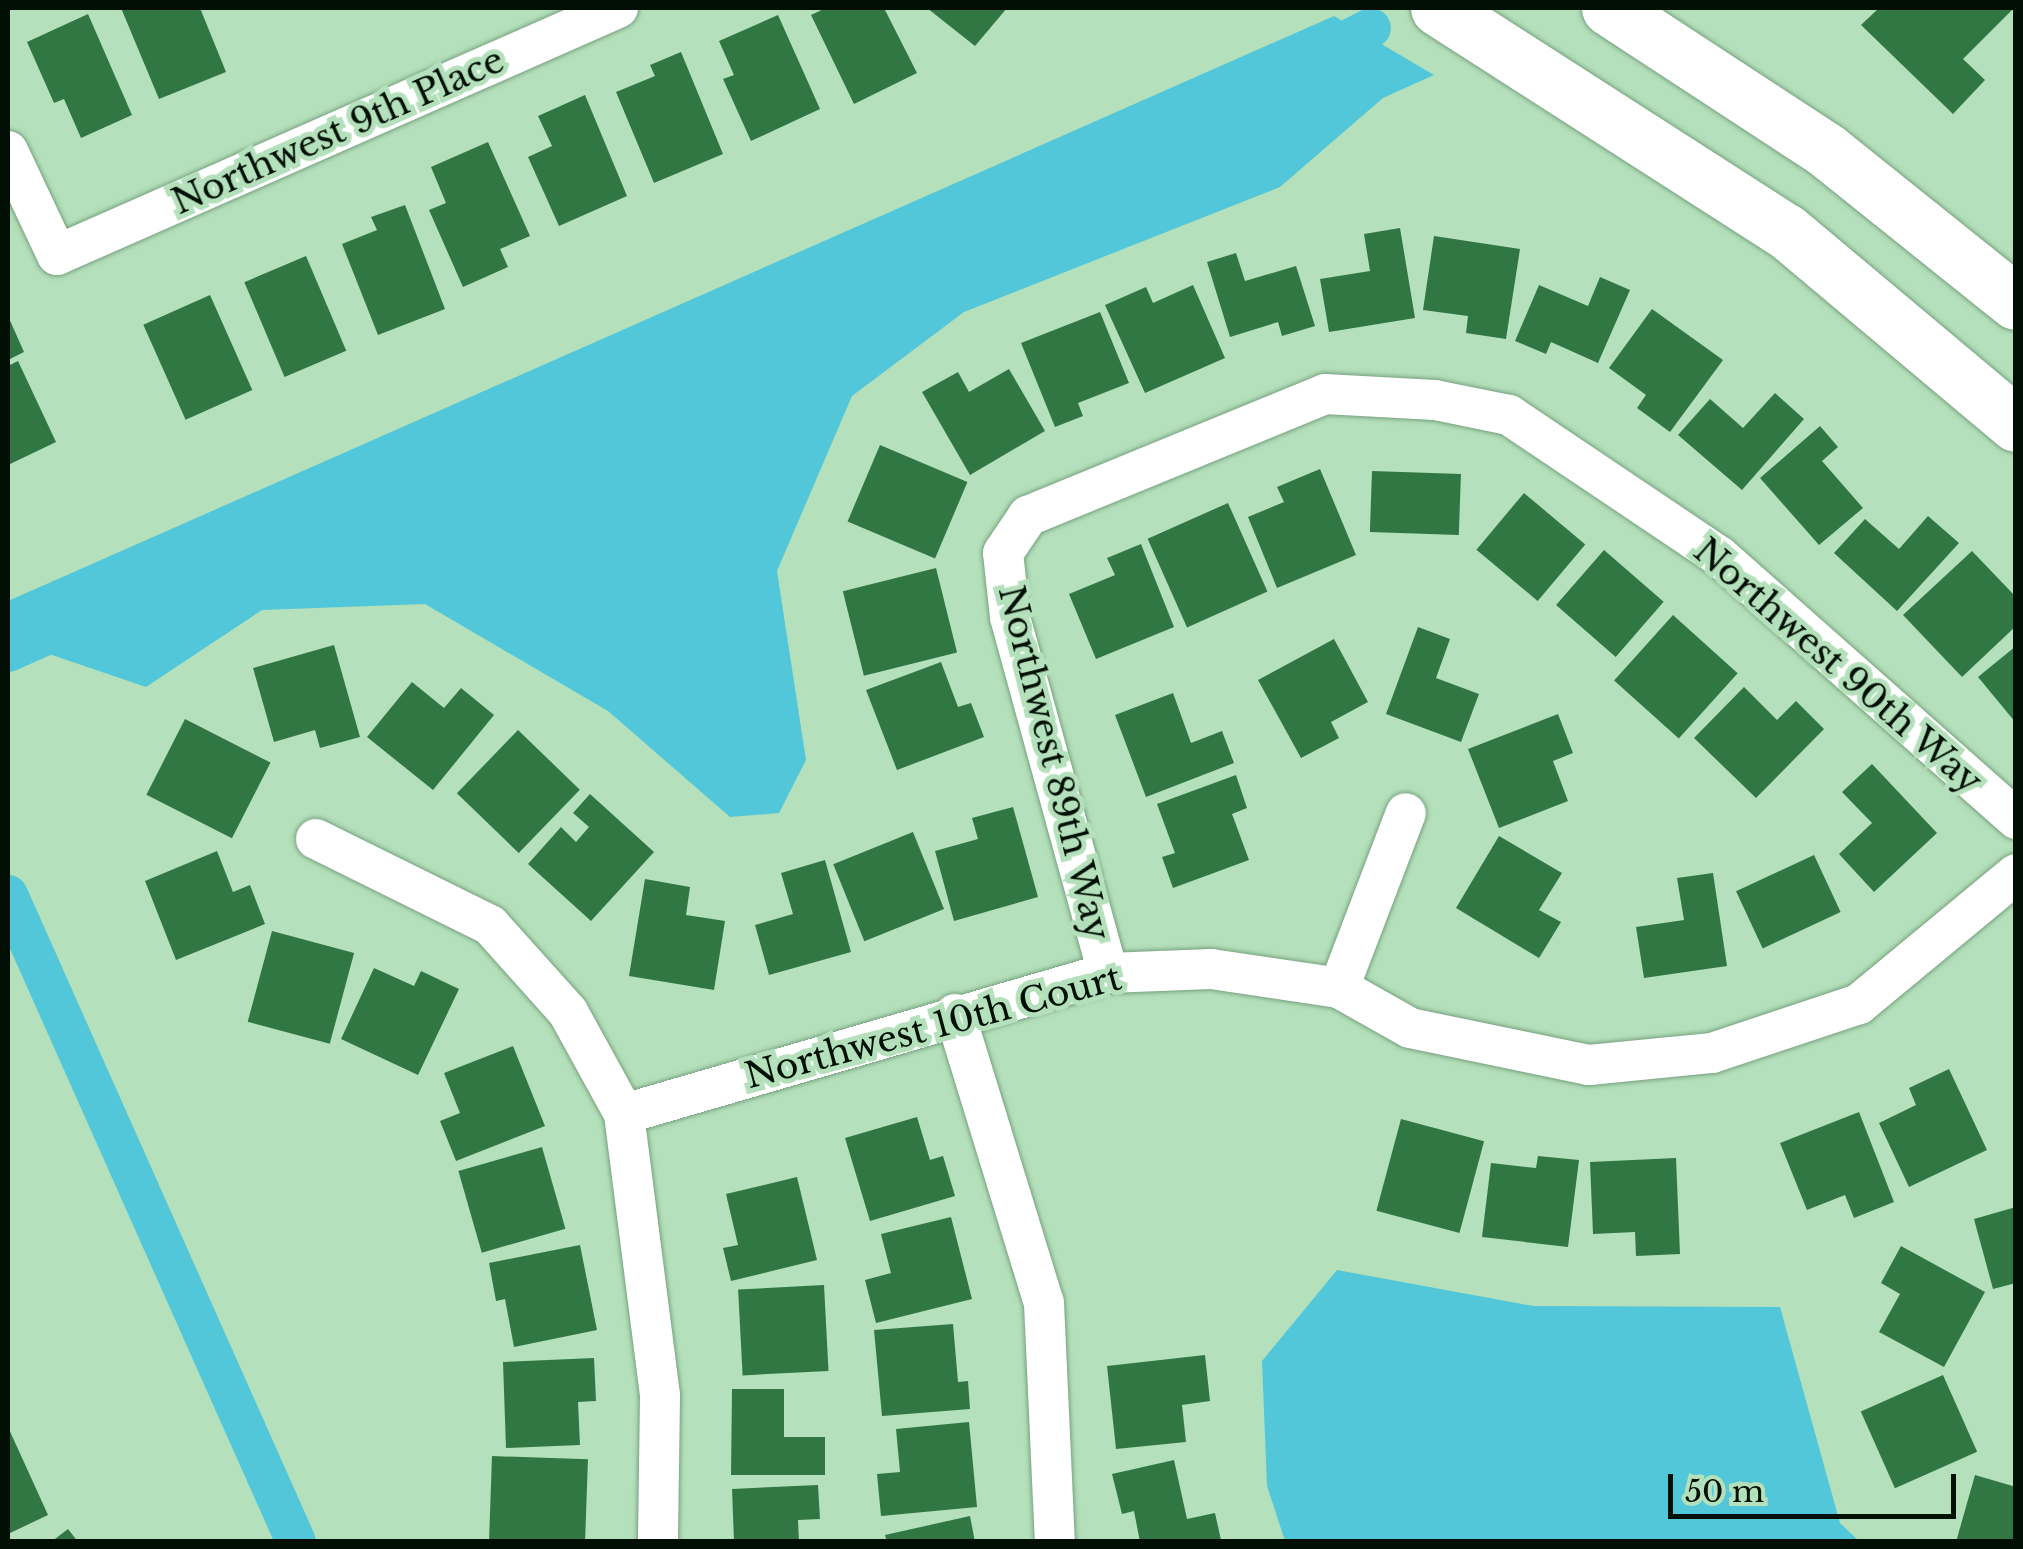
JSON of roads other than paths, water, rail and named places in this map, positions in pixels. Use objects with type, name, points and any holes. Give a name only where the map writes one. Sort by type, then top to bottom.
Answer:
[{"type":"main road","points":[[1438,8],[1786,230],[2016,424]]},
{"type":"main road","points":[[1610,8],[1826,150],[2016,302]]},
{"type":"street","name":"Northwest 9th Place","points":[[8,152],[57,255],[618,8]]},
{"type":"street","name":"Northwest 90th Way","points":[[1003,553],[1028,516],[1325,394],[1435,400],[1509,416],[1719,556],[2016,820]]},
{"type":"street","name":"Northwest 89th Way","points":[[1003,553],[1010,617],[1108,973]]},
{"type":"street","points":[[1339,988],[1406,813]]},
{"type":"street","points":[[316,838],[490,925],[568,1012],[624,1114],[660,1396],[658,1542]]},
{"type":"street","name":"Northwest 10th Court","points":[[624,1114],[954,1014],[1108,973],[1210,969],[1339,988],[1410,1028],[1589,1065],[1712,1053],[1859,1004],[2016,874]]},
{"type":"street","points":[[954,1014],[1044,1304],[1055,1542]]},
{"type":"water","points":[[1334,16],[1434,75],[1383,98],[1280,187],[964,312],[852,396],[777,571],[806,760],[779,813],[730,817],[608,711],[425,604],[262,610],[146,687],[8,640],[8,601]]},
{"type":"water","points":[[1337,1270],[1533,1306],[1780,1307],[1840,1523],[1859,1541],[1285,1541],[1267,1486],[1262,1361]]},
{"type":"waterway","points":[[1312,58],[1371,28]]},
{"type":"waterway","points":[[8,652],[73,623]]},
{"type":"waterway","points":[[8,895],[296,1542]]}]
